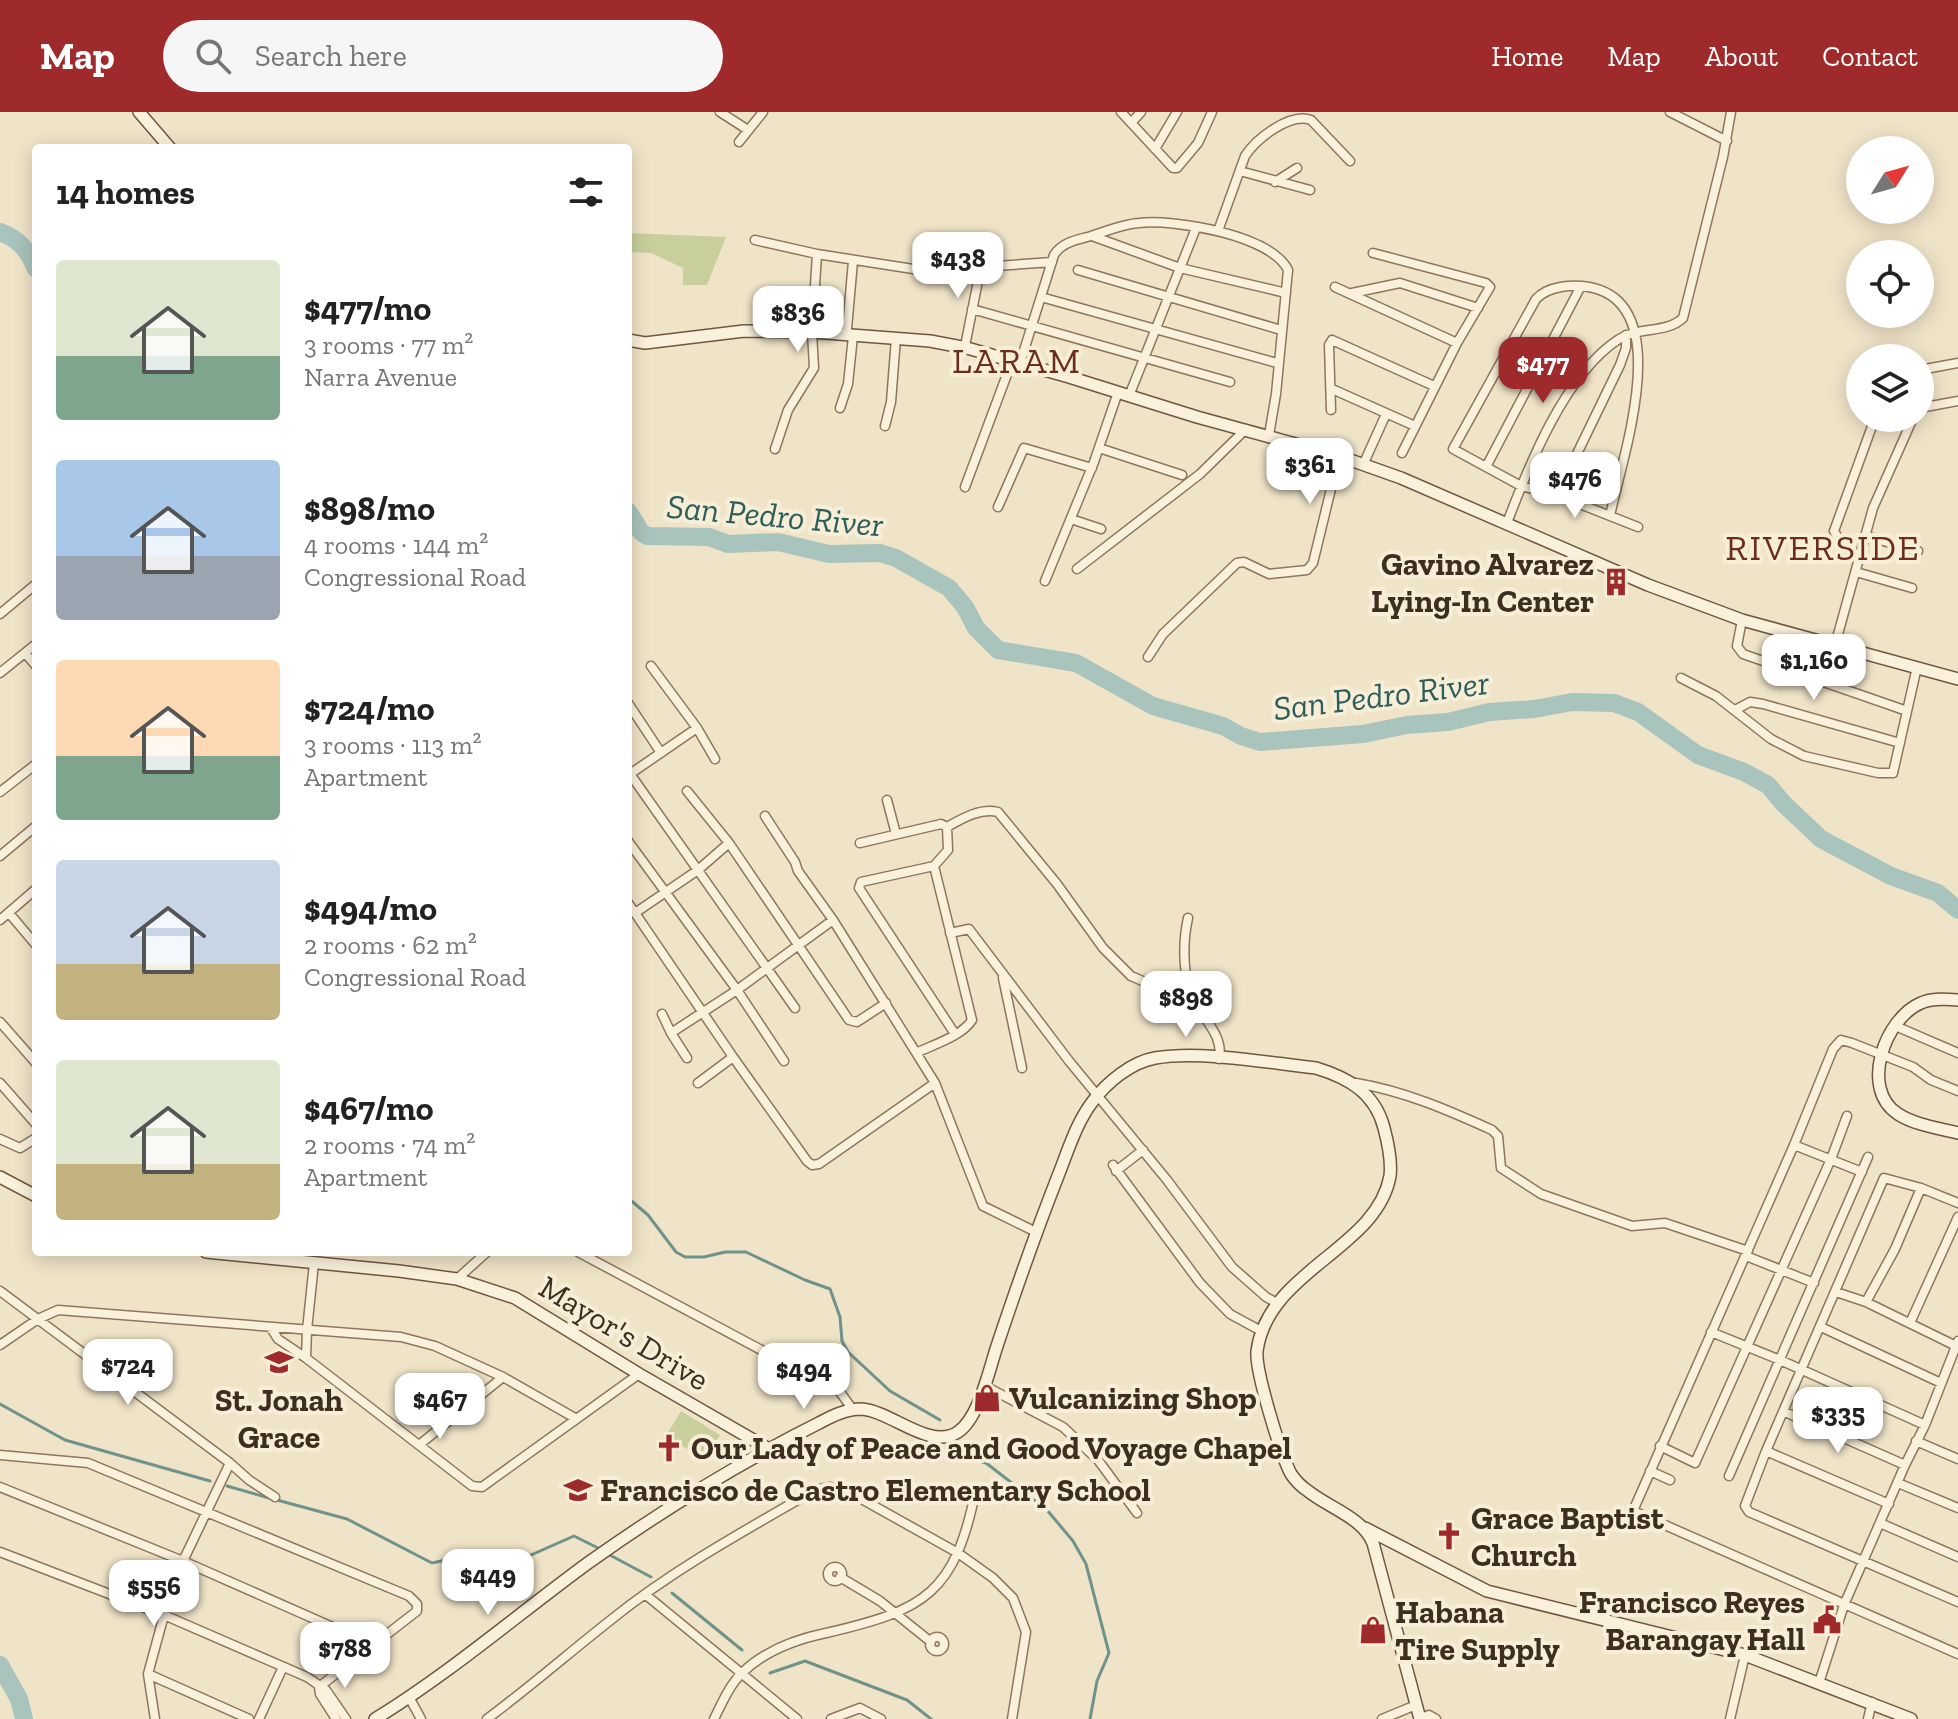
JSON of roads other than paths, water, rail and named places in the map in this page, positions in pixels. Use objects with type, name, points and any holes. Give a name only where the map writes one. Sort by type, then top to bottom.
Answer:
[{"type":"main road","points":[[139,112],[167,144]]},
{"type":"main road","points":[[632,341],[645,343],[744,331],[850,332],[943,343],[1339,456],[1507,523],[1648,585],[1742,620],[1958,679]]},
{"type":"main road","points":[[1958,1000],[1937,999],[1921,1003],[1908,1011],[1887,1039],[1879,1073],[1882,1092],[1896,1113],[1958,1133]]},
{"type":"main road","points":[[375,1719],[622,1540],[769,1449],[818,1423],[853,1410],[881,1413],[926,1435],[946,1437],[959,1432],[969,1421],[985,1386],[1036,1232],[1080,1122],[1097,1095],[1133,1066],[1154,1058],[1179,1056],[1316,1068],[1356,1083],[1373,1101],[1384,1124],[1390,1152],[1390,1176],[1382,1197],[1354,1232],[1277,1303],[1257,1353],[1274,1428],[1291,1474],[1306,1490],[1365,1528],[1487,1591],[1745,1655],[1911,1719]]},
{"type":"main road","points":[[0,1177],[32,1194]]},
{"type":"main road","name":"Mayor's Drive","points":[[245,1256],[457,1279],[515,1298],[769,1449]]},
{"type":"main road","points":[[1365,1528],[1373,1543],[1420,1719]]},
{"type":"main road","points":[[1377,1557],[1399,1545]]},
{"type":"street","points":[[720,112],[748,130]]},
{"type":"street","points":[[739,142],[763,112]]},
{"type":"street","points":[[1121,112],[1173,168],[1177,168],[1198,143],[1212,112]]},
{"type":"street","points":[[1131,123],[1141,112]]},
{"type":"street","points":[[1155,149],[1177,112]]},
{"type":"street","points":[[1670,112],[1727,141]]},
{"type":"street","points":[[1507,523],[1539,444],[1587,368],[1606,349],[1630,333],[1673,325],[1686,313],[1727,141],[1731,112]]},
{"type":"street","points":[[1218,231],[1230,193],[1251,146],[1291,119],[1300,117],[1311,120],[1350,161]]},
{"type":"street","points":[[1275,182],[1297,168]]},
{"type":"street","points":[[1240,171],[1310,190]]},
{"type":"street","points":[[965,487],[1032,326],[1052,262],[1060,247],[1141,222],[1218,231],[1263,248],[1282,261],[1289,275],[1269,435]]},
{"type":"street","points":[[1045,581],[1099,448],[1123,394],[1143,359],[1196,228]]},
{"type":"street","points":[[1091,236],[1180,268],[1286,293]]},
{"type":"street","points":[[755,240],[853,261],[926,271],[1052,262]]},
{"type":"street","points":[[1373,253],[1486,283],[1490,290],[1457,343],[1402,453]]},
{"type":"street","points":[[775,449],[788,410],[814,368],[812,332],[817,254]]},
{"type":"street","points":[[840,408],[848,384],[853,261]]},
{"type":"street","points":[[966,341],[981,266]]},
{"type":"street","points":[[1078,270],[1281,330]]},
{"type":"street","points":[[1351,293],[1400,283],[1478,308]]},
{"type":"street","points":[[1486,467],[1581,286]]},
{"type":"street","points":[[1610,516],[1639,375],[1639,349],[1620,304],[1612,296],[1581,286],[1543,292],[1536,299],[1453,449],[1521,486],[1557,495],[1610,516],[1638,527]]},
{"type":"street","points":[[1335,287],[1457,343]]},
{"type":"street","points":[[1041,297],[1277,363]]},
{"type":"street","points":[[972,309],[1230,382]]},
{"type":"street","points":[[1557,495],[1615,376],[1630,333]]},
{"type":"street","points":[[885,426],[891,402],[896,338]]},
{"type":"street","points":[[1331,410],[1329,345],[1332,340],[1434,386]]},
{"type":"street","points":[[1934,367],[1958,363]]},
{"type":"street","points":[[1332,389],[1415,426]]},
{"type":"street","points":[[1934,405],[1958,401]]},
{"type":"street","points":[[1363,465],[1386,414]]},
{"type":"street","points":[[1077,569],[1200,474],[1247,429]]},
{"type":"street","points":[[1859,560],[1834,531],[1870,432]]},
{"type":"street","points":[[1835,645],[1873,508],[1907,432]]},
{"type":"street","points":[[998,507],[1024,448],[1092,468]]},
{"type":"street","points":[[1099,448],[1182,475]]},
{"type":"street","points":[[1148,657],[1163,634],[1237,563],[1244,562],[1269,574],[1307,570],[1313,563],[1339,456]]},
{"type":"street","points":[[1071,519],[1101,529]]},
{"type":"street","points":[[1866,536],[1918,551]]},
{"type":"street","points":[[1856,572],[1912,588]]},
{"type":"street","points":[[0,614],[32,587]]},
{"type":"street","points":[[1742,620],[1737,646],[1743,654],[1907,711]]},
{"type":"street","points":[[0,673],[32,647]]},
{"type":"street","points":[[25,653],[32,661]]},
{"type":"street","points":[[651,666],[697,728],[715,759]]},
{"type":"street","points":[[1681,678],[1703,688],[1771,739],[1804,756],[1878,773],[1893,773],[1917,667]]},
{"type":"street","points":[[1735,710],[1750,702],[1763,704],[1900,743]]},
{"type":"street","points":[[632,709],[661,753]]},
{"type":"street","points":[[632,770],[697,728]]},
{"type":"street","points":[[2,788],[32,767]]},
{"type":"street","points":[[632,776],[795,1008]]},
{"type":"street","points":[[687,791],[729,843],[849,1020],[857,1022],[886,1003]]},
{"type":"street","points":[[887,800],[896,834]]},
{"type":"street","points":[[947,827],[976,813],[998,812],[1057,884],[1103,948],[1131,976],[1161,989],[1189,992]]},
{"type":"street","points":[[765,816],[918,1052],[935,1083],[983,1206],[1036,1232]]},
{"type":"street","points":[[860,843],[941,824],[947,827]]},
{"type":"street","points":[[947,827],[948,850],[934,866],[861,882],[859,888],[955,1034]]},
{"type":"street","points":[[0,856],[32,829]]},
{"type":"street","points":[[635,913],[698,870],[729,843]]},
{"type":"street","points":[[632,846],[737,990],[784,1061]]},
{"type":"street","points":[[918,1052],[969,1026],[972,1020],[934,866]]},
{"type":"street","points":[[0,920],[32,893]]},
{"type":"street","points":[[632,909],[702,1013],[812,1165],[819,1164],[935,1083]]},
{"type":"street","points":[[9,913],[32,940]]},
{"type":"street","points":[[1188,918],[1184,938],[1189,992],[1221,1049],[1219,1059]]},
{"type":"street","points":[[671,1033],[737,990],[833,920]]},
{"type":"street","points":[[950,933],[967,928],[1232,1267],[1277,1303]]},
{"type":"street","points":[[1001,973],[1022,1068]]},
{"type":"street","points":[[662,1014],[687,1058]]},
{"type":"street","points":[[0,1022],[32,1059]]},
{"type":"street","points":[[1900,1028],[1958,1053]]},
{"type":"street","points":[[1958,1091],[1931,1080],[1913,1067],[1841,1040],[1833,1049],[1633,1511],[1958,1654]]},
{"type":"street","points":[[27,1053],[32,1049]]},
{"type":"street","points":[[698,1083],[733,1057]]},
{"type":"street","points":[[0,1083],[32,1119]]},
{"type":"street","points":[[1356,1083],[1436,1105],[1492,1130],[1498,1136],[1501,1168],[1541,1194],[1632,1226],[1665,1223],[1747,1253],[1814,1283]]},
{"type":"street","points":[[1660,1446],[1695,1463],[1831,1159],[1847,1116]]},
{"type":"street","points":[[0,1139],[20,1148],[32,1140]]},
{"type":"street","points":[[1794,1145],[1862,1172]]},
{"type":"street","points":[[1143,1150],[1115,1168],[1200,1283],[1230,1314],[1263,1332]]},
{"type":"street","points":[[1729,1476],[1868,1157]]},
{"type":"street","points":[[1958,1203],[1884,1178],[1745,1501],[1749,1512],[1958,1602]]},
{"type":"street","points":[[1866,1302],[1895,1249],[1921,1188]]},
{"type":"street","points":[[1910,1323],[1958,1217]]},
{"type":"street","points":[[457,1279],[483,1256]]},
{"type":"street","points":[[585,1256],[840,1392],[853,1410]]},
{"type":"street","points":[[306,1358],[314,1263]]},
{"type":"street","points":[[0,1291],[275,1497]]},
{"type":"street","points":[[1819,1683],[1844,1605],[1941,1383],[1954,1362],[1957,1343],[1866,1302],[1836,1292]]},
{"type":"street","points":[[0,1345],[38,1319],[58,1310],[401,1337],[435,1346],[503,1377],[575,1418]]},
{"type":"street","points":[[1821,1327],[1941,1383]]},
{"type":"street","points":[[271,1328],[278,1339],[472,1486],[482,1487],[639,1374]]},
{"type":"street","points":[[1711,1332],[1925,1425]]},
{"type":"street","points":[[419,1445],[503,1377]]},
{"type":"street","points":[[985,1386],[1063,1427],[1112,1476],[1137,1513]]},
{"type":"street","points":[[1785,1412],[1905,1465]]},
{"type":"street","points":[[1916,1441],[1958,1459]]},
{"type":"street","points":[[1766,1451],[1889,1504]]},
{"type":"street","points":[[0,1455],[88,1463],[409,1596],[417,1604],[417,1611],[319,1687]]},
{"type":"street","points":[[155,1719],[148,1674],[164,1615],[183,1561],[230,1463]]},
{"type":"street","points":[[1650,1471],[1670,1480]]},
{"type":"street","points":[[1898,1483],[1958,1508]]},
{"type":"street","points":[[0,1487],[183,1561],[371,1644]]},
{"type":"street","points":[[487,1719],[570,1656],[613,1618],[674,1575],[815,1490],[830,1487],[849,1492],[958,1553],[1013,1598],[1026,1632],[1012,1719]]},
{"type":"street","points":[[714,1719],[740,1674],[755,1661],[801,1638],[895,1615],[922,1600],[942,1580],[958,1553],[967,1530],[976,1489]]},
{"type":"street","points":[[1880,1523],[1958,1557]]},
{"type":"street","points":[[0,1552],[164,1615],[307,1677],[326,1690],[346,1719]]},
{"type":"street","points":[[840,1577],[880,1601],[931,1642]]},
{"type":"street","points":[[646,1595],[797,1719]]},
{"type":"street","points":[[1730,1719],[1745,1655]]},
{"type":"street","points":[[259,1719],[283,1667]]},
{"type":"street","points":[[148,1674],[249,1719]]},
{"type":"street","points":[[319,1687],[320,1694],[336,1719]]},
{"type":"street","points":[[409,1697],[421,1719]]},
{"type":"street","points":[[1868,1719],[1872,1702]]},
{"type":"street","points":[[1382,1719],[1416,1705]]},
{"type":"street","points":[[831,1719],[860,1708],[881,1719]]},
{"type":"street","points":[[1420,1719],[1429,1715],[1436,1719]]},
{"type":"waterway","name":"San Pedro River","points":[[0,232],[13,238],[32,260]]},
{"type":"waterway","name":"San Pedro River","points":[[632,517],[647,536],[709,537],[728,544],[778,542],[829,554],[880,553],[896,558],[949,588],[965,607],[976,628],[998,650],[1076,663],[1153,706],[1223,726],[1260,742],[1363,734],[1407,725],[1448,722],[1489,712],[1535,709],[1572,702],[1614,703],[1638,712],[1698,755],[1744,772],[1768,785],[1821,839],[1891,876],[1938,893],[1958,910]]},
{"type":"waterway","points":[[632,1201],[648,1215],[676,1252],[685,1257],[746,1252],[830,1289],[840,1317],[842,1341],[848,1352],[890,1391],[940,1420]]},
{"type":"waterway","points":[[0,1404],[65,1440],[210,1481]]},
{"type":"waterway","points":[[964,1456],[986,1463],[1047,1510],[1073,1541],[1086,1564],[1109,1653],[1097,1681],[1090,1719]]},
{"type":"waterway","points":[[227,1486],[269,1498]]},
{"type":"waterway","points":[[277,1500],[347,1519],[432,1563],[474,1554],[497,1570],[574,1536],[600,1549]]},
{"type":"waterway","points":[[606,1553],[651,1577]]},
{"type":"waterway","points":[[672,1593],[742,1650]]},
{"type":"waterway","points":[[770,1673],[805,1661],[907,1700],[931,1719]]},
{"type":"waterway","points":[[0,1665],[19,1699],[24,1719]]},
{"type":"place","name":"Gavino Alvarez Lying-In Center","points":[[1616,582]]},
{"type":"place","name":"St. Jonah Grace","points":[[279,1362]]},
{"type":"place","name":"Vulcanizing Shop","points":[[987,1398]]},
{"type":"place","name":"Our Lady of Peace and Good Voyage Chapel","points":[[669,1448]]},
{"type":"place","name":"Francisco de Castro Elementary School","points":[[578,1490]]},
{"type":"place","name":"Grace Baptist Church","points":[[1449,1536]]},
{"type":"place","name":"Francisco Reyes Barangay Hall","points":[[1827,1620]]},
{"type":"place","name":"Habana Tire Supply","points":[[1373,1630]]},
{"type":"district","name":"LARAM","points":[[1017,360]]},
{"type":"district","name":"RIVERSIDE","points":[[1823,547]]}]
